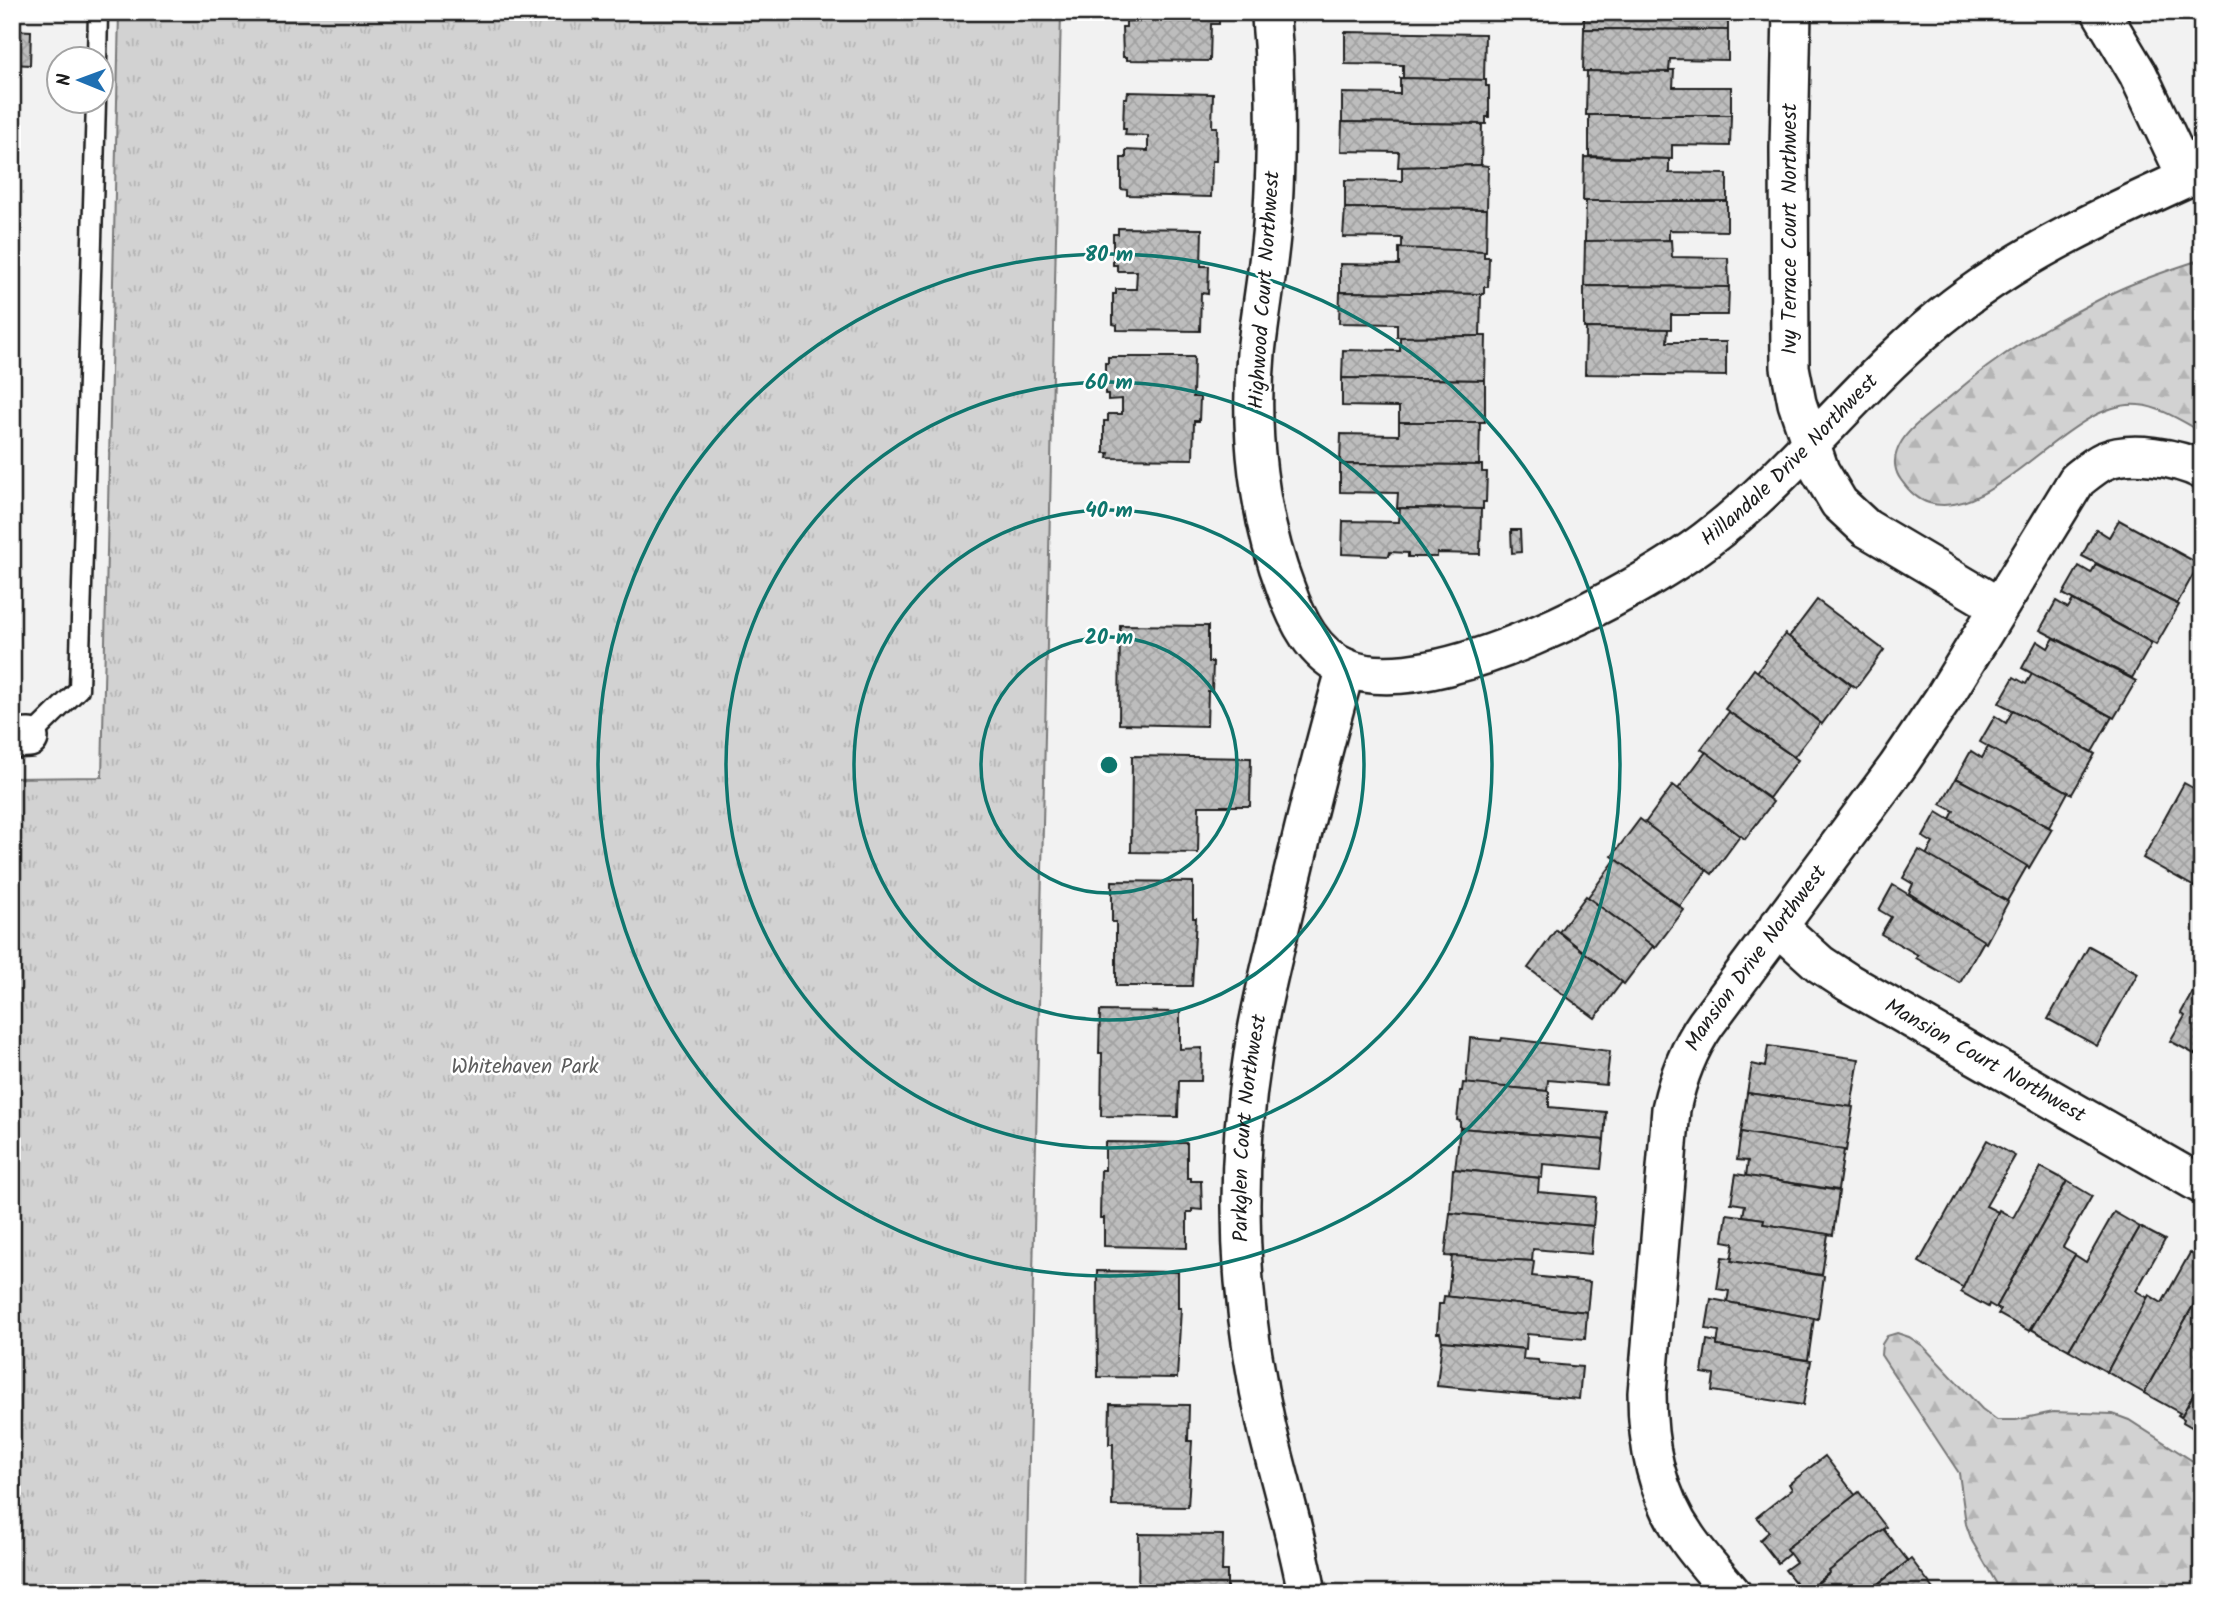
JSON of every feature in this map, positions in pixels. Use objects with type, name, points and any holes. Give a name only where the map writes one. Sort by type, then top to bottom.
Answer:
[{"type":"street","name":"Highwood Court Northwest","points":[[1271,12],[1275,150],[1273,214],[1256,354],[1257,451],[1269,527],[1286,588],[1304,629],[1316,648],[1333,662],[1346,668]]},
{"type":"street","name":"Ivy Terrace Court Northwest","points":[[1792,12],[1789,148],[1790,367],[1810,443]]},
{"type":"street","points":[[2101,12],[2194,174]]},
{"type":"street","name":"Hillandale Drive Northwest","points":[[1346,668],[1375,675],[1403,675],[1486,654],[1570,620],[1661,570],[1706,540],[1758,496],[1913,341],[1987,283],[2058,239],[2194,174]]},
{"type":"street","points":[[1810,443],[1829,488],[1852,516],[1998,606],[2067,492],[2077,480],[2103,461],[2133,454],[2188,463],[2202,470]]},
{"type":"street","name":"Mansion Drive Northwest","points":[[1732,1593],[1687,1538],[1671,1512],[1659,1483],[1648,1439],[1647,1393],[1671,1109],[1676,1086],[1693,1043],[1897,767],[1998,606]]},
{"type":"street","name":"Parkglen Court Northwest","points":[[1307,1593],[1294,1530],[1267,1428],[1251,1340],[1244,1281],[1242,1173],[1247,1101],[1262,1006],[1323,745],[1346,668]]},
{"type":"street","name":"Mansion Court Northwest","points":[[1778,926],[1820,964],[1849,983],[2202,1185]]},
{"type":"lane","points":[[97,46],[98,12]]},
{"type":"lane","points":[[21,739],[79,689],[96,116]]},
{"type":"green space","name":"Whitehaven Park","points":[[119,12],[1061,12],[1026,1593],[12,1593],[12,778],[102,777]]},
{"type":"green space","points":[[2202,259],[2202,432],[2147,406],[2113,408],[2087,420],[2007,479],[1980,495],[1954,504],[1929,503],[1917,497],[1904,484],[1897,474],[1895,462],[1900,444],[1922,420],[1987,367],[2035,335],[2108,295]]},
{"type":"green space","points":[[1897,1333],[1923,1346],[1982,1409],[1997,1420],[2016,1420],[2053,1412],[2113,1414],[2129,1420],[2202,1467],[2202,1593],[2002,1593],[1972,1541],[1966,1524],[1959,1473],[1881,1355],[1882,1344],[1887,1336]]},
{"type":"building","points":[[1142,12],[1219,12],[1219,24],[1211,24],[1210,61],[1127,60],[1127,57],[1123,57],[1122,27],[1126,27],[1126,21],[1142,21]]},
{"type":"building","points":[[1584,12],[1728,12],[1728,30],[1584,29]]},
{"type":"building","points":[[1584,29],[1728,30],[1728,60],[1670,59],[1669,72],[1583,71]]},
{"type":"building","points":[[12,30],[31,31],[30,65],[12,64]]},
{"type":"building","points":[[1345,32],[1485,34],[1484,80],[1403,78],[1403,65],[1345,64]]},
{"type":"building","points":[[1674,70],[1673,87],[1731,87],[1731,115],[1586,115],[1587,71]]},
{"type":"building","points":[[1400,78],[1486,80],[1486,86],[1489,86],[1489,117],[1486,117],[1486,124],[1342,122],[1342,93],[1400,94]]},
{"type":"building","points":[[1128,92],[1213,94],[1212,127],[1217,127],[1211,197],[1127,195],[1127,190],[1121,189],[1121,158],[1126,158],[1126,150],[1148,151],[1148,136],[1125,135],[1124,98],[1127,98]]},
{"type":"building","points":[[1589,115],[1731,115],[1730,146],[1672,145],[1672,159],[1589,156]]},
{"type":"building","points":[[1342,122],[1482,124],[1481,165],[1398,167],[1399,152],[1341,151]]},
{"type":"building","points":[[1584,157],[1669,159],[1669,173],[1727,174],[1727,201],[1583,201]]},
{"type":"building","points":[[1488,166],[1487,209],[1345,208],[1345,180],[1402,181],[1402,167]]},
{"type":"building","points":[[1586,201],[1727,201],[1727,231],[1669,230],[1669,241],[1585,241]]},
{"type":"building","points":[[1345,208],[1487,209],[1486,251],[1402,249],[1402,238],[1343,237]]},
{"type":"building","points":[[1118,228],[1202,229],[1201,266],[1209,266],[1208,294],[1201,293],[1200,331],[1117,330],[1117,325],[1113,324],[1113,294],[1116,294],[1116,289],[1136,289],[1137,271],[1117,271],[1117,265],[1113,265],[1113,234],[1118,234]]},
{"type":"building","points":[[1671,240],[1672,257],[1728,258],[1729,287],[1584,286],[1585,241]]},
{"type":"building","points":[[1399,248],[1484,251],[1484,257],[1489,257],[1488,287],[1484,287],[1484,294],[1340,292],[1340,264],[1399,265]]},
{"type":"building","points":[[1584,286],[1729,287],[1728,315],[1671,315],[1671,329],[1584,328]]},
{"type":"building","points":[[1340,292],[1481,294],[1480,336],[1397,337],[1397,324],[1339,323]]},
{"type":"building","points":[[1586,328],[1668,329],[1667,342],[1726,342],[1726,376],[1585,374]]},
{"type":"building","points":[[1486,336],[1485,380],[1342,378],[1343,350],[1400,351],[1400,337]]},
{"type":"building","points":[[1108,357],[1194,357],[1193,397],[1200,397],[1199,421],[1194,421],[1193,459],[1108,458],[1109,453],[1104,453],[1104,421],[1108,421],[1108,414],[1122,414],[1122,399],[1108,400],[1108,394],[1105,394],[1105,363],[1108,363]]},
{"type":"building","points":[[1342,378],[1485,380],[1485,422],[1399,422],[1399,407],[1342,406]]},
{"type":"building","points":[[1399,422],[1480,422],[1479,465],[1340,464],[1341,434],[1399,435]]},
{"type":"building","points":[[1340,464],[1482,465],[1482,472],[1487,472],[1486,502],[1483,502],[1483,509],[1397,508],[1398,493],[1340,492]]},
{"type":"building","points":[[1400,508],[1481,509],[1480,554],[1437,553],[1437,557],[1408,557],[1408,553],[1390,552],[1389,556],[1342,554],[1343,521],[1399,522]]},
{"type":"building","points":[[2119,520],[2199,564],[2177,604],[2082,556],[2096,529],[2109,537]]},
{"type":"building","points":[[1511,530],[1520,530],[1521,552],[1512,553]]},
{"type":"building","points":[[2096,564],[2179,605],[2156,645],[2063,594],[2079,566],[2091,573]]},
{"type":"building","points":[[1817,600],[1884,650],[1856,688],[1789,637]]},
{"type":"building","points":[[2073,600],[2152,643],[2132,678],[2040,630],[2056,601],[2068,608]]},
{"type":"building","points":[[1120,625],[1208,626],[1208,662],[1213,662],[1212,691],[1208,691],[1207,726],[1119,724]]},
{"type":"building","points":[[1785,634],[1851,685],[1822,724],[1757,672]]},
{"type":"building","points":[[2054,638],[2136,681],[2114,718],[2022,668],[2037,641],[2048,648]]},
{"type":"building","points":[[1754,669],[1820,723],[1794,757],[1725,709]]},
{"type":"building","points":[[2032,674],[2112,717],[2092,752],[1999,703],[2014,677],[2026,684]]},
{"type":"building","points":[[2013,710],[2095,754],[2072,794],[1980,742],[1995,716],[2006,723]]},
{"type":"building","points":[[1729,712],[1798,760],[1769,798],[1701,749]]},
{"type":"building","points":[[1988,747],[2068,792],[2049,827],[1956,778],[1971,751],[1982,758]]},
{"type":"building","points":[[1706,752],[1773,802],[1745,839],[1678,789]]},
{"type":"building","points":[[1132,756],[1251,758],[1250,806],[1199,806],[1198,853],[1131,852]]},
{"type":"building","points":[[1956,778],[2052,829],[2029,868],[1950,819],[1954,811],[1941,804]]},
{"type":"building","points":[[2184,783],[2202,793],[2202,891],[2143,858]]},
{"type":"building","points":[[1673,785],[1740,836],[1712,874],[1645,823]]},
{"type":"building","points":[[1937,812],[2027,866],[2007,901],[1926,855],[1933,843],[1923,837]]},
{"type":"building","points":[[1640,819],[1707,870],[1680,906],[1612,856]]},
{"type":"building","points":[[1919,850],[2008,902],[1986,943],[1909,893],[1913,884],[1903,878]]},
{"type":"building","points":[[1616,859],[1684,910],[1655,948],[1588,897]]},
{"type":"building","points":[[1112,881],[1193,882],[1193,918],[1196,918],[1192,986],[1116,986],[1116,922],[1112,922]]},
{"type":"building","points":[[1893,885],[1984,941],[1960,983],[1881,934],[1891,917],[1879,910]]},
{"type":"building","points":[[1586,896],[1653,946],[1624,984],[1559,932]]},
{"type":"building","points":[[1556,930],[1622,982],[1595,1018],[1528,968]]},
{"type":"building","points":[[2089,946],[2138,973],[2097,1046],[2048,1019]]},
{"type":"building","points":[[2202,975],[2202,1058],[2170,1041],[2185,1016],[2181,1013]]},
{"type":"building","points":[[1100,1011],[1180,1012],[1180,1049],[1202,1048],[1201,1081],[1179,1081],[1178,1117],[1101,1116]]},
{"type":"building","points":[[1470,1038],[1501,1041],[1502,1038],[1610,1051],[1606,1085],[1548,1080],[1547,1091],[1466,1084]]},
{"type":"building","points":[[1768,1046],[1859,1059],[1851,1107],[1747,1093],[1752,1064],[1765,1067]]},
{"type":"building","points":[[1463,1083],[1547,1091],[1549,1107],[1606,1112],[1604,1140],[1460,1128],[1460,1121],[1457,1120]]},
{"type":"building","points":[[1747,1093],[1853,1107],[1846,1151],[1741,1132]]},
{"type":"building","points":[[1460,1128],[1604,1140],[1601,1169],[1543,1164],[1542,1178],[1455,1169]]},
{"type":"building","points":[[1741,1132],[1844,1150],[1838,1190],[1746,1176],[1748,1161],[1737,1160]]},
{"type":"building","points":[[1987,1140],[2015,1156],[1986,1206],[1998,1212],[1964,1288],[1919,1262]]},
{"type":"building","points":[[1105,1142],[1187,1143],[1187,1178],[1201,1181],[1202,1210],[1192,1209],[1192,1212],[1187,1212],[1187,1248],[1104,1246],[1104,1218],[1100,1218],[1101,1170],[1105,1170]]},
{"type":"building","points":[[2041,1167],[2067,1181],[1996,1308],[1989,1304],[1988,1307],[1961,1292],[1999,1210],[2013,1218]]},
{"type":"building","points":[[1453,1169],[1539,1178],[1538,1192],[1596,1197],[1593,1226],[1450,1213]]},
{"type":"building","points":[[1736,1174],[1839,1191],[1833,1235],[1763,1224],[1764,1219],[1743,1216],[1745,1205],[1731,1203]]},
{"type":"building","points":[[2067,1181],[2092,1196],[2063,1247],[2075,1255],[2029,1331],[1998,1314],[2001,1310],[1996,1308]]},
{"type":"building","points":[[2114,1212],[2140,1227],[2069,1350],[2031,1329],[2075,1255],[2086,1262]]},
{"type":"building","points":[[1450,1213],[1593,1226],[1591,1254],[1533,1249],[1532,1261],[1445,1256]]},
{"type":"building","points":[[1727,1214],[1764,1219],[1763,1224],[1828,1234],[1822,1275],[1731,1261],[1734,1243],[1723,1241]]},
{"type":"building","points":[[2140,1227],[2165,1240],[2136,1291],[2148,1298],[2107,1372],[2069,1350]]},
{"type":"building","points":[[2190,1253],[2202,1260],[2202,1290],[2144,1393],[2107,1372],[2149,1295],[2162,1303]]},
{"type":"building","points":[[1452,1256],[1532,1261],[1532,1276],[1590,1282],[1587,1312],[1448,1297]]},
{"type":"building","points":[[1722,1257],[1732,1258],[1731,1261],[1824,1276],[1818,1319],[1727,1302],[1729,1291],[1717,1289]]},
{"type":"building","points":[[1097,1271],[1178,1272],[1178,1308],[1181,1308],[1177,1378],[1098,1377]]},
{"type":"building","points":[[2202,1290],[2202,1379],[2181,1417],[2178,1415],[2180,1413],[2144,1393]]},
{"type":"building","points":[[1444,1296],[1587,1312],[1585,1339],[1527,1334],[1526,1349],[1442,1341],[1440,1333],[1437,1333],[1439,1304],[1443,1304]]},
{"type":"building","points":[[1711,1299],[1814,1318],[1808,1360],[1717,1346],[1719,1331],[1706,1329]]},
{"type":"building","points":[[1707,1340],[1717,1342],[1717,1346],[1811,1361],[1803,1405],[1712,1391],[1714,1375],[1702,1373]]},
{"type":"building","points":[[1442,1341],[1524,1349],[1523,1359],[1582,1367],[1579,1399],[1437,1386]]},
{"type":"building","points":[[2202,1379],[2202,1433],[2183,1422],[2181,1417]]},
{"type":"building","points":[[1110,1404],[1189,1405],[1188,1441],[1192,1441],[1188,1507],[1112,1506],[1113,1444],[1109,1444]]},
{"type":"building","points":[[1825,1456],[1856,1496],[1786,1549],[1789,1554],[1778,1563],[1760,1540],[1769,1532],[1757,1517],[1792,1489],[1789,1484]]},
{"type":"building","points":[[1859,1492],[1886,1527],[1804,1593],[1785,1570],[1796,1562],[1786,1549]]},
{"type":"building","points":[[1883,1529],[1908,1561],[1867,1593],[1815,1593],[1812,1588],[1830,1573],[1829,1571]]},
{"type":"building","points":[[1139,1534],[1223,1535],[1222,1571],[1227,1571],[1227,1593],[1138,1593]]},
{"type":"building","points":[[1911,1559],[1937,1593],[1867,1593],[1908,1561]]}]
